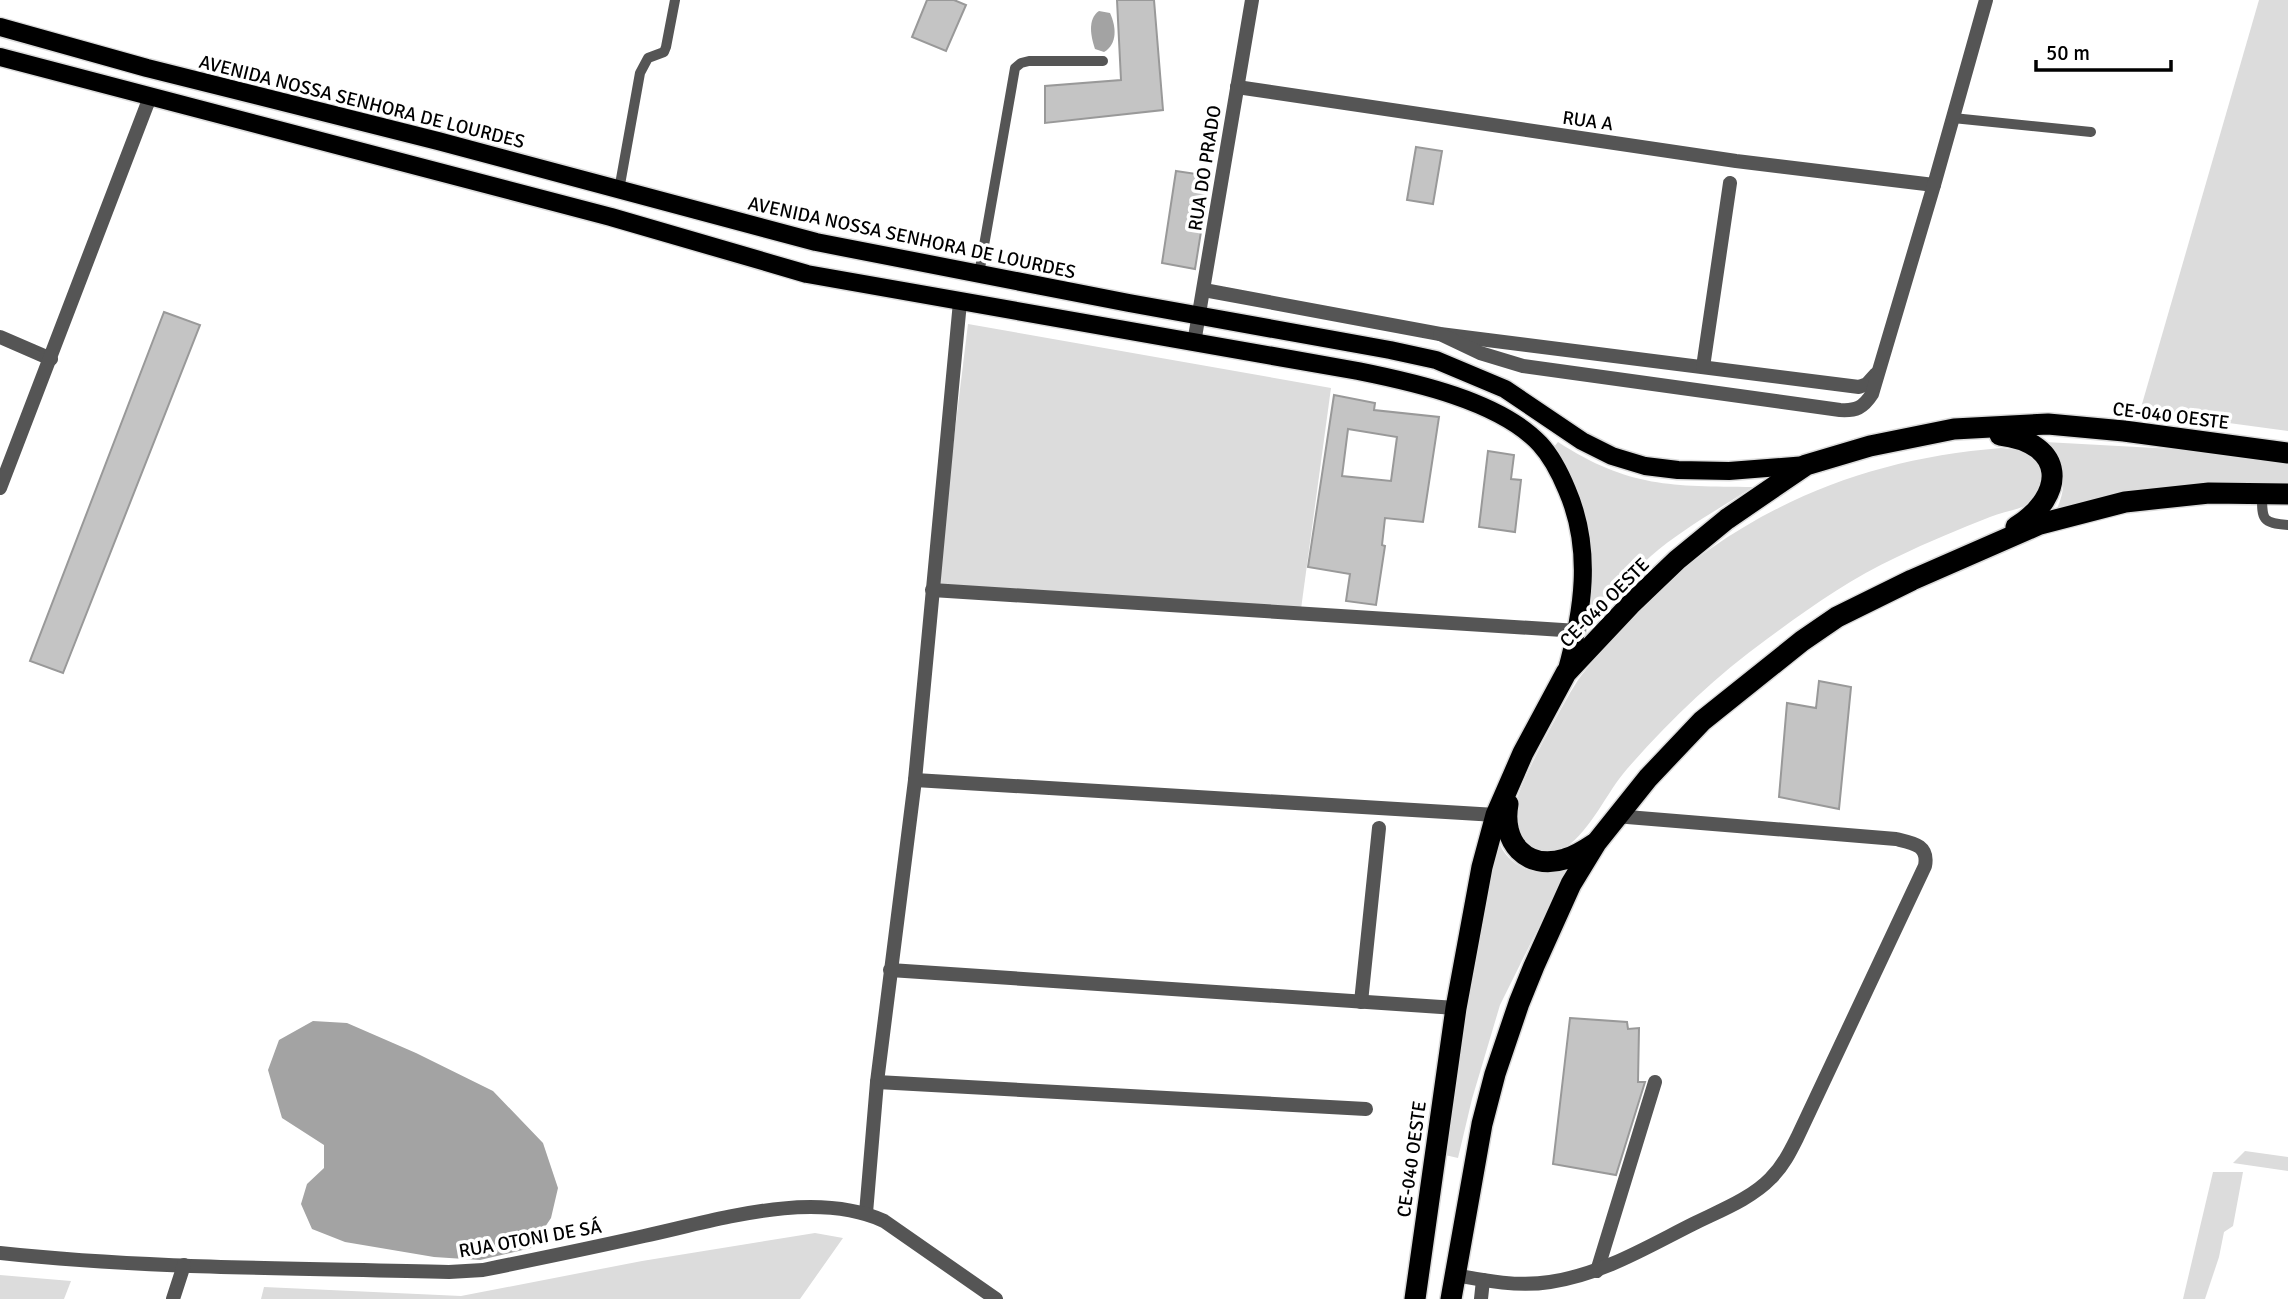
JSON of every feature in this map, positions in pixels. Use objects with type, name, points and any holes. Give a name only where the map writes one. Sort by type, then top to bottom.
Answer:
[{"type":"highway","name":"CE-040 OESTE","points":[[1415,1299],[1456,1008],[1471,920],[1496,815],[1539,720],[1566,673],[1630,605],[1677,560],[1727,519],[1806,465],[1870,446],[1954,429],[2048,424],[2286,452]]},
{"type":"highway","points":[[1954,429],[2024,439],[2043,452],[2052,472],[2052,486],[2048,498],[2038,510],[1979,551]]},
{"type":"highway","points":[[1451,1299],[1475,1156],[1495,1074],[1529,978],[1571,884],[1596,843],[1647,778],[1702,721],[1802,641],[1861,604],[2040,524],[2125,502],[2209,493],[2288,494]]},
{"type":"highway","points":[[1515,771],[1506,826],[1511,840],[1526,857],[1552,861],[1566,859],[1596,843]]},
{"type":"main road","name":"AVENIDA NOSSA SENHORA DE LOURDES","points":[[0,27],[147,68],[477,151],[816,242],[1390,349],[1436,360],[1505,389],[1582,441],[1612,456],[1644,466],[1729,471],[1806,465]]},
{"type":"main road","points":[[0,57],[611,217],[807,274],[1418,383],[1485,408],[1517,425],[1539,443],[1558,469],[1572,502],[1581,537],[1584,568],[1578,631],[1566,673]]},
{"type":"street","name":"RUA DO PRADO","points":[[1194,343],[1252,0]]},
{"type":"street","points":[[1440,334],[1480,353],[1523,366],[1840,410],[1852,411],[1864,406],[1872,394],[1986,0]]},
{"type":"street","name":"RUA A","points":[[1237,87],[1736,161],[1934,185]]},
{"type":"street","points":[[0,488],[150,97]]},
{"type":"street","points":[[1703,367],[1730,183]]},
{"type":"street","points":[[1204,290],[1440,334],[1859,387],[1867,384],[1877,372]]},
{"type":"street","points":[[866,1213],[877,1082],[915,780],[960,302]]},
{"type":"street","points":[[0,337],[51,359]]},
{"type":"street","points":[[932,590],[1578,631]]},
{"type":"street","points":[[915,780],[1496,815]]},
{"type":"street","points":[[1455,1275],[1518,1283],[1550,1282],[1597,1271],[1634,1255],[1752,1193],[1770,1180],[1785,1162],[1925,866],[1924,850],[1918,845],[1896,839],[1615,816]]},
{"type":"street","points":[[1361,1002],[1379,828]]},
{"type":"street","points":[[890,970],[1456,1008]]},
{"type":"street","points":[[877,1082],[1366,1109]]},
{"type":"street","points":[[1597,1271],[1655,1083]]},
{"type":"street","name":"RUA OTONI DE SÁ","points":[[0,1253],[76,1261],[449,1272],[483,1270],[749,1213],[812,1207],[866,1213],[884,1221],[996,1299]]},
{"type":"street","points":[[173,1299],[184,1265]]},
{"type":"street","points":[[1480,1299],[1483,1280]]},
{"type":"lane","points":[[619,190],[640,73],[648,58],[663,52],[666,47],[675,0]]},
{"type":"lane","points":[[979,274],[1015,68],[1029,61],[1103,61]]},
{"type":"lane","points":[[1953,118],[2091,132]]},
{"type":"lane","points":[[2262,494],[2262,515],[2265,520],[2272,524],[2288,526]]},
{"type":"shaded area","points":[[2259,0],[2288,0],[2288,431],[2140,411]]},
{"type":"shaded area","points":[[1099,11],[1110,13],[1114,23],[1114,40],[1104,52],[1095,49],[1091,34],[1091,23]]},
{"type":"shaded area","points":[[968,324],[1331,388],[1301,609],[936,585]]},
{"type":"shaded area","points":[[1558,442],[1583,457],[1630,476],[1674,484],[1753,487],[1688,528],[1651,556],[1590,625],[1592,573],[1589,535],[1580,503],[1553,448]]},
{"type":"shaded area","points":[[2045,442],[2192,450],[2288,464],[2288,484],[2056,511],[2063,491],[2062,475]]},
{"type":"shaded area","points":[[2001,448],[2024,452],[2040,469],[2041,489],[2035,500],[1897,557],[1846,584],[1798,616],[1711,684],[1659,734],[1627,769],[1575,840],[1557,852],[1530,852],[1513,819],[1516,800],[1528,773],[1578,680],[1647,600],[1726,538],[1768,513],[1811,493],[1902,463]]},
{"type":"shaded area","points":[[1498,839],[1508,857],[1525,869],[1546,873],[1567,870],[1500,1005],[1472,1099],[1458,1158],[1445,1155],[1468,983]]},
{"type":"shaded area","points":[[313,1021],[347,1023],[493,1091],[543,1143],[558,1188],[551,1218],[531,1248],[480,1260],[434,1257],[345,1242],[312,1229],[301,1204],[307,1184],[324,1168],[324,1145],[282,1118],[268,1070],[279,1040]]},
{"type":"shaded area","points":[[2245,1151],[2288,1157],[2288,1171],[2233,1163]]},
{"type":"shaded area","points":[[2213,1172],[2243,1172],[2233,1226],[2224,1232],[2205,1299],[2183,1299]]},
{"type":"shaded area","points":[[815,1233],[843,1238],[800,1299],[261,1299],[264,1287],[461,1296],[642,1261]]},
{"type":"shaded area","points":[[0,1275],[71,1281],[64,1299],[0,1299]]},
{"type":"building","points":[[927,0],[954,0],[966,5],[946,51],[912,37]]},
{"type":"building","points":[[1117,0],[1154,0],[1163,110],[1045,123],[1045,86],[1121,80]]},
{"type":"building","points":[[1416,147],[1442,151],[1433,204],[1407,200]]},
{"type":"building","points":[[1176,171],[1210,176],[1195,269],[1162,263]]},
{"type":"building","points":[[164,312],[200,325],[63,673],[30,661]]},
{"type":"building","points":[[1334,395],[1375,403],[1374,410],[1439,417],[1423,522],[1385,518],[1382,545],[1385,546],[1376,605],[1346,601],[1350,574],[1308,567]],"holes":[[[1348,429],[1397,437],[1391,481],[1342,476]]]},
{"type":"building","points":[[1488,451],[1514,455],[1511,479],[1521,480],[1515,532],[1479,527]]},
{"type":"building","points":[[1819,681],[1851,687],[1839,809],[1779,797],[1787,703],[1816,708]]},
{"type":"building","points":[[1570,1018],[1627,1022],[1628,1029],[1639,1028],[1638,1082],[1645,1082],[1616,1175],[1553,1164]]}]
